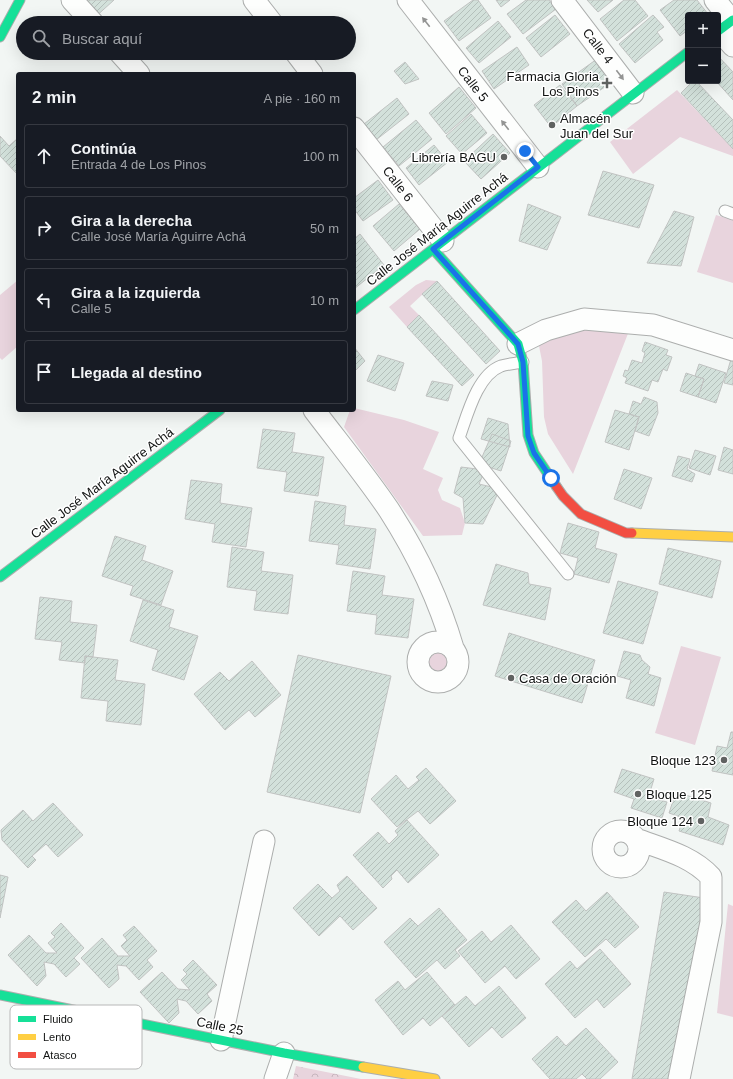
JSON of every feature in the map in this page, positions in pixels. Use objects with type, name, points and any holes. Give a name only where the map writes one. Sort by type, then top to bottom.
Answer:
[{"type":"street","points":[[0,37],[20,0]]},
{"type":"street","points":[[72,0],[87,16]]},
{"type":"street","points":[[254,0],[267,16]]},
{"type":"street","name":"Calle 5","points":[[408,0],[538,167]]},
{"type":"street","name":"Calle 4","points":[[562,0],[633,93]]},
{"type":"street","points":[[715,0],[733,46]]},
{"type":"street","name":"Calle José María Aguirre Achá","points":[[356,308],[685,54]]},
{"type":"street","points":[[126,60],[137,72]]},
{"type":"street","points":[[301,60],[310,72]]},
{"type":"street","name":"Calle 6","points":[[356,131],[438,245]]},
{"type":"street","points":[[438,245],[521,353],[528,436],[534,453],[563,496],[581,514],[626,533],[733,537]]},
{"type":"street","points":[[521,353],[546,330],[584,319],[653,325],[733,350]]},
{"type":"street","name":"Calle José María Aguirre Achá","points":[[0,577],[217,412]]},
{"type":"street","points":[[315,412],[388,509],[411,546],[445,621],[458,660],[456,672],[446,681],[439,682],[426,678],[418,666],[420,653],[424,647],[429,643],[442,642],[453,648]]},
{"type":"street","points":[[424,647],[434,612],[430,586]]},
{"type":"street","points":[[636,840],[687,858],[702,867],[711,878],[711,922],[679,1079]]},
{"type":"street","points":[[221,1040],[264,841]]},
{"type":"street","name":"Calle 25","points":[[0,995],[49,1005]]},
{"type":"street","name":"Calle 25","points":[[142,1024],[284,1053],[435,1079]]},
{"type":"street","points":[[276,1079],[284,1053]]},
{"type":"lane","points":[[521,353],[487,376],[475,395],[459,438],[568,574]]},
{"type":"green space","points":[[677,90],[733,149],[733,156],[680,137],[633,174],[610,142]]},
{"type":"green space","points":[[716,215],[733,220],[733,283],[697,272]]},
{"type":"green space","points":[[426,280],[437,281],[410,306],[419,315],[407,327],[389,307],[416,285]]},
{"type":"green space","points":[[16,282],[16,348],[2,360],[0,358],[0,295]]},
{"type":"green space","points":[[584,326],[629,331],[573,474],[548,434],[544,417],[542,361],[538,341]]},
{"type":"green space","points":[[356,408],[404,420],[439,432],[423,469],[443,478],[438,490],[442,500],[460,508],[465,523],[462,535],[423,536],[344,427],[349,412],[356,412]]},
{"type":"green space","points":[[681,646],[721,657],[695,745],[655,733]]},
{"type":"green space","points":[[439,650],[448,653],[451,662],[448,671],[439,674],[430,671],[427,662],[430,653]]},
{"type":"green space","points":[[728,904],[733,906],[733,1017],[717,1013]]},
{"type":"green space","points":[[296,1066],[361,1079],[293,1079]]},
{"type":"building","points":[[76,0],[114,0],[96,16],[90,16]]},
{"type":"building","points":[[473,0],[478,0],[491,18],[459,41],[444,21]]},
{"type":"building","points":[[496,0],[510,0],[501,7]]},
{"type":"building","points":[[526,0],[549,0],[556,9],[523,34],[507,14]]},
{"type":"building","points":[[587,0],[613,0],[598,12]]},
{"type":"building","points":[[624,0],[635,0],[648,16],[617,41],[600,19]]},
{"type":"building","points":[[674,0],[697,0],[706,12],[685,12],[685,32],[680,36],[660,10]]},
{"type":"building","points":[[555,15],[570,34],[541,57],[526,38]]},
{"type":"building","points":[[653,15],[664,27],[657,32],[663,40],[635,63],[619,44]]},
{"type":"building","points":[[498,21],[511,37],[479,63],[466,48]]},
{"type":"building","points":[[517,47],[529,65],[494,89],[482,71]]},
{"type":"building","points":[[597,59],[612,82],[577,106],[562,84]]},
{"type":"building","points":[[721,59],[733,72],[733,100],[719,84],[721,84]]},
{"type":"building","points":[[405,62],[419,79],[405,84],[394,71]]},
{"type":"building","points":[[690,84],[699,84],[733,120],[733,149],[681,93]]},
{"type":"building","points":[[560,85],[577,106],[551,127],[534,105]]},
{"type":"building","points":[[459,87],[476,108],[446,134],[429,113]]},
{"type":"building","points":[[397,98],[409,114],[376,140],[364,124]]},
{"type":"building","points":[[471,114],[487,133],[462,154],[446,136]]},
{"type":"building","points":[[416,120],[432,139],[399,166],[383,147]]},
{"type":"building","points":[[493,134],[510,153],[481,179],[464,161]]},
{"type":"building","points":[[0,136],[9,146],[16,140],[16,173],[0,156]]},
{"type":"building","points":[[434,145],[448,162],[419,185],[406,168]]},
{"type":"building","points":[[603,171],[654,185],[639,228],[588,215]]},
{"type":"building","points":[[378,180],[393,200],[363,221],[356,212],[356,196]]},
{"type":"building","points":[[399,204],[420,229],[394,251],[373,226]]},
{"type":"building","points":[[528,204],[561,217],[547,250],[519,241]]},
{"type":"building","points":[[674,211],[694,217],[681,266],[647,263]]},
{"type":"building","points":[[360,234],[384,265],[356,287],[356,237]]},
{"type":"building","points":[[437,281],[500,351],[486,364],[422,294]]},
{"type":"building","points":[[419,315],[474,375],[462,386],[407,327]]},
{"type":"building","points":[[645,342],[668,350],[666,355],[672,357],[667,371],[663,369],[658,382],[652,380],[648,391],[625,383],[627,378],[623,376],[625,370],[628,371],[632,360],[642,363],[645,353],[642,351]]},
{"type":"building","points":[[356,350],[365,361],[356,370]]},
{"type":"building","points":[[378,355],[404,363],[395,391],[367,381]]},
{"type":"building","points":[[731,359],[733,360],[733,385],[724,383]]},
{"type":"building","points":[[699,364],[726,373],[716,403],[698,397],[704,379],[695,376]]},
{"type":"building","points":[[686,373],[704,379],[698,397],[680,391]]},
{"type":"building","points":[[432,381],[453,385],[448,401],[426,396]]},
{"type":"building","points":[[644,397],[657,402],[658,413],[649,436],[635,431],[639,417],[629,414],[633,401],[641,404]]},
{"type":"building","points":[[615,410],[639,417],[629,450],[605,442]]},
{"type":"building","points":[[488,418],[508,424],[510,447],[481,439]]},
{"type":"building","points":[[263,429],[295,433],[292,452],[324,457],[318,496],[284,491],[287,472],[257,468]]},
{"type":"building","points":[[492,434],[511,441],[501,471],[479,464]]},
{"type":"building","points":[[724,447],[733,450],[733,474],[718,470]]},
{"type":"building","points":[[695,450],[716,456],[710,475],[689,468]]},
{"type":"building","points":[[678,456],[690,459],[687,469],[695,474],[692,482],[672,476]]},
{"type":"building","points":[[461,467],[485,470],[479,484],[500,489],[483,524],[465,523],[463,498],[454,493]]},
{"type":"building","points":[[624,469],[652,478],[641,509],[614,499]]},
{"type":"building","points":[[191,480],[222,484],[220,503],[252,508],[246,547],[212,542],[215,524],[185,519]]},
{"type":"building","points":[[315,501],[346,506],[344,525],[376,529],[370,569],[336,564],[339,545],[309,541]]},
{"type":"building","points":[[568,523],[599,532],[595,548],[617,554],[609,583],[574,574],[578,558],[560,553]]},
{"type":"building","points":[[115,536],[146,546],[142,560],[173,571],[161,605],[130,595],[133,586],[102,576]]},
{"type":"building","points":[[232,547],[264,552],[261,571],[293,575],[288,614],[254,610],[257,591],[227,587]]},
{"type":"building","points":[[668,548],[721,561],[712,598],[659,584]]},
{"type":"building","points":[[496,564],[528,573],[529,584],[551,588],[545,620],[483,605]]},
{"type":"building","points":[[353,571],[385,576],[382,595],[414,599],[408,638],[375,634],[377,615],[347,611]]},
{"type":"building","points":[[618,581],[658,592],[643,644],[603,633]]},
{"type":"building","points":[[40,597],[72,601],[70,622],[97,625],[93,657],[85,656],[85,663],[59,660],[62,642],[35,639]]},
{"type":"building","points":[[143,600],[174,610],[169,627],[198,636],[184,680],[152,670],[158,650],[130,641]]},
{"type":"building","points":[[509,633],[595,660],[582,703],[495,676]]},
{"type":"building","points":[[624,651],[640,655],[642,660],[650,667],[648,674],[661,678],[654,706],[626,698],[631,680],[617,676]]},
{"type":"building","points":[[298,655],[391,676],[360,813],[267,792]]},
{"type":"building","points":[[85,656],[118,660],[115,680],[145,684],[141,725],[106,721],[108,701],[81,698]]},
{"type":"building","points":[[252,661],[281,695],[255,717],[249,710],[225,730],[194,694],[220,672],[229,681]]},
{"type":"building","name":"Bloque 123","points":[[731,732],[733,732],[733,775],[712,771],[717,746],[727,748]]},
{"type":"building","points":[[426,768],[456,801],[430,824],[418,811],[397,827],[371,799],[396,775],[408,789],[419,780],[416,777]]},
{"type":"building","name":"Bloque 125","points":[[622,769],[654,779],[650,792],[660,796],[659,800],[667,802],[662,818],[631,808],[634,799],[614,792]]},
{"type":"building","name":"Bloque 124","points":[[676,792],[711,803],[708,817],[729,825],[723,845],[679,831],[683,818],[669,813]]},
{"type":"building","points":[[53,803],[83,835],[58,857],[46,844],[32,856],[36,860],[28,868],[2,840],[1,830],[23,810],[33,821]]},
{"type":"building","points":[[407,820],[439,855],[408,883],[397,870],[391,876],[392,879],[383,888],[353,855],[378,832],[389,844],[398,835],[395,831]]},
{"type":"building","points":[[0,875],[8,877],[0,918]]},
{"type":"building","points":[[347,876],[377,908],[353,930],[340,916],[319,936],[293,908],[318,884],[332,898],[340,891],[337,885]]},
{"type":"building","points":[[607,892],[639,927],[615,948],[606,939],[585,957],[552,922],[576,900],[586,911]]},
{"type":"building","points":[[664,892],[704,898],[674,1079],[632,1079]]},
{"type":"building","points":[[439,908],[467,940],[455,950],[460,956],[445,969],[437,960],[416,978],[384,942],[410,918],[418,926]]},
{"type":"building","points":[[61,923],[84,948],[74,958],[80,964],[66,977],[54,964],[44,962],[46,976],[37,986],[8,955],[29,935],[46,953],[57,953],[48,943],[55,937],[51,933]]},
{"type":"building","points":[[511,925],[540,959],[516,979],[505,966],[485,983],[458,951],[482,931],[491,942]]},
{"type":"building","points":[[134,926],[157,951],[147,960],[153,967],[139,980],[126,966],[117,965],[119,979],[109,988],[81,958],[102,938],[118,956],[130,956],[121,946],[127,940],[123,935]]},
{"type":"building","points":[[600,949],[631,984],[604,1008],[597,999],[575,1018],[545,984],[570,961],[577,969]]},
{"type":"building","points":[[193,960],[217,985],[207,994],[212,1001],[198,1014],[186,1001],[177,999],[179,1013],[169,1023],[140,992],[162,972],[178,989],[190,990],[181,980],[187,974],[183,970]]},
{"type":"building","points":[[427,972],[455,1005],[430,1026],[423,1018],[403,1035],[375,1000],[398,981],[405,990]]},
{"type":"building","points":[[499,986],[526,1018],[502,1038],[492,1027],[469,1047],[442,1016],[466,996],[475,1006]]},
{"type":"building","points":[[586,1028],[618,1062],[600,1079],[587,1079],[582,1074],[576,1079],[550,1079],[532,1059],[557,1036],[566,1046]]},
{"type":"traffic: fast","points":[[0,37],[20,0]]},
{"type":"traffic: fast","points":[[721,29],[733,20]]},
{"type":"traffic: fast","points":[[356,308],[685,54]]},
{"type":"traffic: fast","points":[[433,249],[518,344],[523,362],[528,435],[534,453],[556,486]]},
{"type":"traffic: fast","points":[[0,577],[217,412]]},
{"type":"traffic: fast","points":[[0,995],[49,1005]]},
{"type":"traffic: fast","points":[[142,1024],[284,1053],[363,1067]]},
{"type":"traffic: slow","points":[[632,533],[733,537]]},
{"type":"traffic: slow","points":[[363,1067],[435,1079]]},
{"type":"traffic: jam","points":[[556,486],[563,496],[581,514],[626,533],[632,533]]},
{"type":"place","name":"Farmacia Gloria Los Pinos","points":[[607,83]]},
{"type":"place","name":"Almacén Juan del Sur","points":[[552,125]]},
{"type":"place","name":"Librería BAGU","points":[[504,157]]},
{"type":"place","name":"Casa de Oración","points":[[511,678]]},
{"type":"place","name":"Bloque 123","points":[[724,760]]},
{"type":"place","name":"Bloque 125","points":[[638,794]]},
{"type":"place","name":"Bloque 124","points":[[701,821]]},
{"type":"route","points":[[525,151],[538,167],[433,249],[518,344],[523,362],[528,436],[534,453],[551,478]]}]
